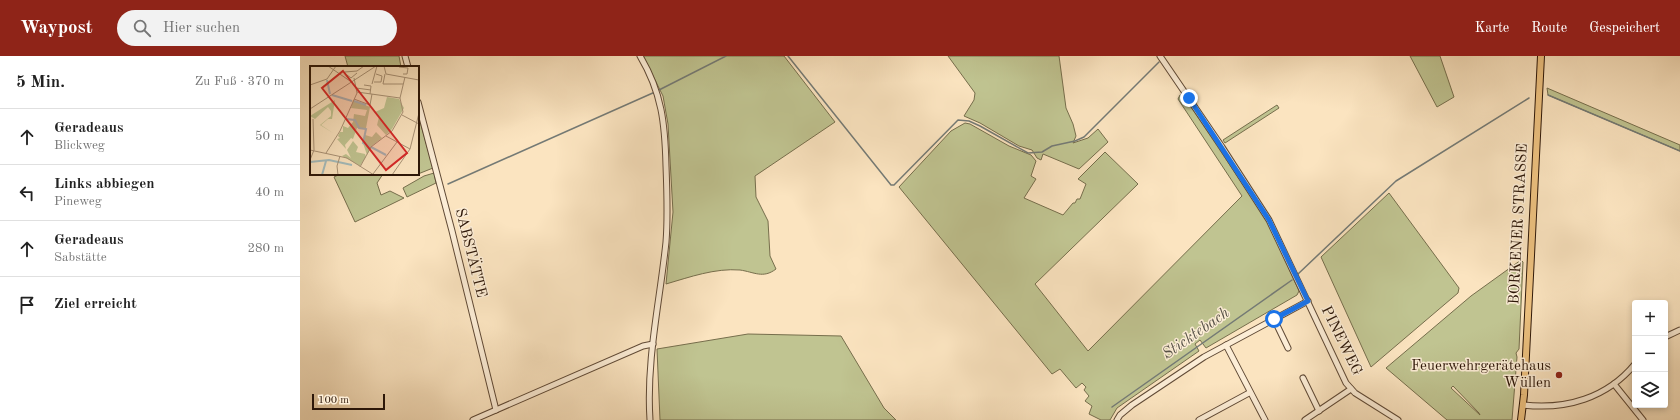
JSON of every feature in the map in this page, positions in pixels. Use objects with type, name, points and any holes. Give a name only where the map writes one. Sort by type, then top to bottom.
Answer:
[{"type":"main road","name":"BORKENER STRASSE","points":[[1521,420],[1524,393],[1542,56]]},
{"type":"street","points":[[405,56],[408,66]]},
{"type":"street","points":[[640,56],[658,92],[665,140],[667,218],[653,344],[650,420]]},
{"type":"street","name":"PINEWEG","points":[[1160,56],[1258,201],[1280,240],[1344,378],[1351,389],[1398,420]]},
{"type":"street","name":"SABSTÄTTE","points":[[419,106],[452,231],[496,410]]},
{"type":"street","points":[[1117,420],[1125,410],[1138,401],[1226,345],[1308,301]]},
{"type":"street","points":[[1274,319],[1288,348]]},
{"type":"street","points":[[1667,336],[1680,330]]},
{"type":"street","points":[[473,420],[643,346],[653,344]]},
{"type":"street","points":[[1226,345],[1249,393],[1265,420]]},
{"type":"street","points":[[1523,406],[1556,407],[1593,397],[1614,384],[1632,367]]},
{"type":"street","points":[[1304,378],[1320,411]]},
{"type":"street","points":[[1614,384],[1643,420]]},
{"type":"street","points":[[1305,420],[1351,389]]},
{"type":"street","points":[[1199,420],[1249,393]]},
{"type":"green space","points":[[345,56],[399,56],[401,66],[348,66]]},
{"type":"green space","points":[[643,56],[784,56],[835,122],[755,176],[756,197],[768,221],[770,256],[776,269],[767,274],[758,274],[740,270],[721,270],[666,284],[673,212],[668,124],[663,96]]},
{"type":"green space","points":[[948,56],[1059,56],[1066,108],[1073,124],[1076,136],[1073,143],[1088,138],[1098,129],[1108,142],[1079,169],[1043,154],[1041,160],[1037,158],[1032,150],[1019,146],[980,123],[964,116],[974,100],[975,93]]},
{"type":"green space","points":[[1410,56],[1440,56],[1454,97],[1437,107]]},
{"type":"green space","points":[[1547,88],[1680,145],[1680,151],[1548,95]]},
{"type":"green space","points":[[1180,95],[1183,95],[1268,222],[1299,291],[1297,295],[1206,348],[1200,340],[1195,344],[1199,351],[1117,408],[1110,420],[1101,420],[1089,414],[1092,406],[1085,401],[1089,396],[1084,390],[1086,387],[1082,383],[1076,388],[1060,369],[1052,374],[899,187],[951,131],[965,123],[970,124],[1009,146],[1031,155],[1036,161],[1031,176],[1036,179],[1024,198],[1063,215],[1077,199],[1080,199],[1086,184],[1078,179],[1105,152],[1138,184],[1035,284],[1088,351],[1242,196],[1178,99]]},
{"type":"green space","points":[[1277,105],[1279,108],[1225,143],[1223,140]]},
{"type":"green space","points":[[419,118],[433,168],[419,174]]},
{"type":"green space","points":[[434,173],[436,183],[407,197],[403,188],[424,176]]},
{"type":"green space","points":[[338,175],[382,175],[377,183],[381,195],[390,191],[404,198],[355,222],[334,177]]},
{"type":"green space","points":[[1389,193],[1459,288],[1458,293],[1371,367],[1321,257]]},
{"type":"green space","points":[[1521,260],[1523,262],[1519,349],[1516,353],[1517,357],[1512,420],[1447,420],[1386,368],[1471,296]],"holes":[[[1453,386],[1480,415],[1451,388]]]},
{"type":"green space","points":[[748,334],[841,336],[884,408],[896,420],[660,420],[657,349]]},
{"type":"waterway","points":[[659,90],[726,56]]},
{"type":"waterway","points":[[788,56],[891,185],[894,185],[958,120],[969,121],[980,126],[1028,153],[1042,152],[1052,146],[1075,141],[1084,137],[1159,62]]},
{"type":"waterway","points":[[448,184],[655,92]]},
{"type":"waterway","points":[[1548,95],[1680,151]]},
{"type":"waterway","points":[[1298,274],[1396,181],[1529,98]]},
{"type":"waterway","name":"Sticktebach","points":[[1112,407],[1292,280]]},
{"type":"place","name":"Feuerwehrgerätehaus Wüllen","points":[[1559,375]]},
{"type":"route","points":[[1189,98],[1258,201],[1280,240],[1308,301],[1274,319]]}]
